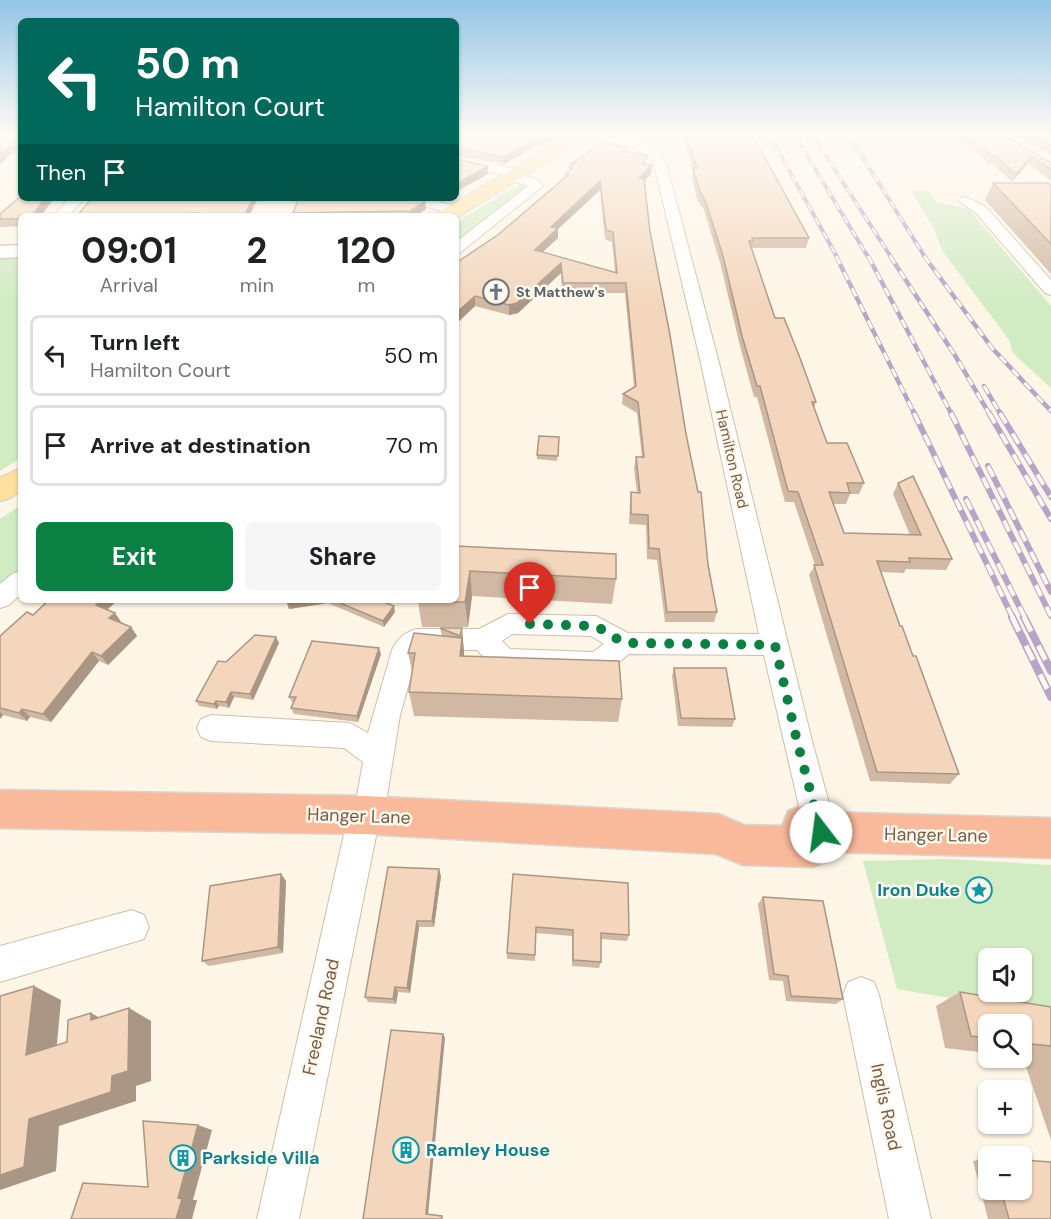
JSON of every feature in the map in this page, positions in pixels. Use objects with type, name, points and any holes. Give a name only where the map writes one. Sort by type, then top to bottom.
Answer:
[{"type":"highway","name":"Hanger Lane","points":[[0,809],[365,815],[718,834],[743,845],[813,847],[821,832],[1051,838]]},
{"type":"main road","points":[[451,213],[490,191]]},
{"type":"main road","points":[[0,491],[18,479]]},
{"type":"street","points":[[459,247],[530,191]]},
{"type":"street","name":"Hamilton Road","points":[[667,191],[709,359],[797,741],[821,832]]},
{"type":"street","points":[[63,213],[75,201]]},
{"type":"street","points":[[420,201],[451,213]]},
{"type":"street","points":[[966,201],[981,210],[1051,290]]},
{"type":"street","points":[[0,252],[18,251]]},
{"type":"street","points":[[0,598],[18,583]]},
{"type":"street","points":[[624,643],[598,663],[504,660],[483,640],[508,624],[596,626],[624,643],[775,645]]},
{"type":"street","name":"Freeland Road","points":[[278,1219],[365,815],[372,796],[386,715],[405,650],[417,639],[483,640]]},
{"type":"street","points":[[211,728],[350,736],[380,757]]},
{"type":"street","points":[[0,964],[132,927]]},
{"type":"street","name":"Inglis Road","points":[[861,995],[909,1219]]},
{"type":"green space","points":[[509,191],[522,191],[459,241],[459,220]]},
{"type":"green space","points":[[911,191],[928,191],[937,202],[969,209],[1051,306],[1051,388],[1012,352],[1010,341],[943,252],[934,229]]},
{"type":"green space","points":[[18,256],[18,460],[0,471],[0,257]]},
{"type":"green space","points":[[18,507],[18,576],[0,590],[0,519]]},
{"type":"green space","points":[[950,859],[1051,865],[1051,1015],[897,989],[863,861]]},
{"type":"building","points":[[549,191],[589,191],[551,227],[558,228],[535,250],[617,273],[613,232],[606,230],[601,191],[645,191],[650,232],[686,434],[698,492],[701,492],[708,565],[717,612],[667,612],[659,549],[649,548],[648,515],[631,514],[631,492],[640,493],[636,457],[644,457],[638,402],[623,394],[636,386],[626,283],[563,283],[561,263],[517,303],[509,305],[475,296],[459,310],[459,261],[499,234]]},
{"type":"building","points":[[700,191],[783,191],[809,238],[752,238],[753,241],[749,241],[775,318],[784,318],[800,358],[816,402],[812,402],[827,443],[847,443],[864,483],[847,483],[850,493],[829,492],[844,533],[921,535],[898,483],[913,476],[952,559],[909,558],[910,562],[877,561],[900,626],[902,626],[913,656],[916,656],[959,774],[877,772],[814,565],[823,565],[798,492],[788,491],[760,386],[757,386],[742,336],[723,256]]},
{"type":"building","points":[[1000,191],[1051,191],[1051,244]]},
{"type":"building","points":[[18,199],[18,201],[43,201],[34,213],[18,213],[18,219],[0,219],[0,214]]},
{"type":"building","points":[[90,201],[252,201],[246,213],[80,213]]},
{"type":"building","points":[[298,201],[425,201],[410,211],[293,213]]},
{"type":"building","points":[[539,436],[559,437],[558,456],[537,455]]},
{"type":"building","points":[[459,546],[616,554],[616,579],[470,571],[465,602],[459,602]]},
{"type":"building","points":[[46,603],[98,603],[96,605],[115,613],[109,618],[131,627],[101,656],[92,652],[43,714],[22,709],[19,713],[0,708],[0,636],[27,612],[33,615]]},
{"type":"building","points":[[340,603],[386,603],[394,606],[383,621]]},
{"type":"building","points":[[440,628],[462,628],[460,636]]},
{"type":"building","points":[[414,633],[462,638],[460,656],[619,661],[622,699],[409,692],[415,653],[408,653]]},
{"type":"building","points":[[255,635],[276,637],[250,694],[231,692],[226,702],[216,701],[214,704],[196,701],[218,661],[226,662]]},
{"type":"building","points":[[312,641],[379,648],[357,716],[291,708],[296,697],[289,697]]},
{"type":"building","points":[[674,668],[726,668],[735,719],[681,718]]},
{"type":"building","points":[[388,867],[439,869],[432,921],[417,921],[407,988],[395,987],[393,999],[365,997]]},
{"type":"building","points":[[281,874],[278,947],[202,961],[210,886]]},
{"type":"building","points":[[513,874],[628,883],[629,935],[601,933],[601,962],[573,960],[573,930],[536,927],[535,955],[507,953]]},
{"type":"building","points":[[763,897],[823,901],[843,999],[791,996],[788,976],[774,974]]},
{"type":"building","points":[[34,986],[26,1055],[67,1042],[68,1020],[91,1013],[91,1020],[129,1008],[128,1071],[112,1076],[111,1092],[29,1119],[24,1167],[0,1175],[0,996]]},
{"type":"building","points":[[960,992],[978,995],[978,1002],[1021,1002],[1051,1007],[1051,1046],[1032,1044],[1032,1014],[978,1014],[978,1037],[971,1036]]},
{"type":"building","points":[[391,1030],[443,1034],[426,1214],[442,1216],[442,1219],[363,1219]]},
{"type":"building","points":[[143,1121],[198,1125],[178,1198],[182,1199],[176,1219],[71,1219],[83,1183],[148,1187]]},
{"type":"building","points":[[1032,1161],[1051,1162],[1051,1219],[1009,1219],[1004,1200],[1032,1200]]},
{"type":"railway","points":[[800,191],[837,257]]},
{"type":"railway","points":[[828,191],[868,257]]},
{"type":"railway","points":[[849,191],[891,257]]},
{"type":"railway","points":[[884,191],[925,257]]},
{"type":"railway","points":[[836,256],[915,415]]},
{"type":"railway","points":[[868,256],[952,415]]},
{"type":"railway","points":[[890,256],[956,357],[990,415]]},
{"type":"railway","points":[[924,256],[992,348],[1051,411]]},
{"type":"railway","points":[[984,386],[1001,415]]},
{"type":"railway","points":[[914,413],[1013,618]]},
{"type":"railway","points":[[989,413],[1051,519]]},
{"type":"railway","points":[[1000,413],[1051,497]]},
{"type":"railway","points":[[952,415],[1051,616]]},
{"type":"railway","points":[[988,466],[1051,592]]},
{"type":"railway","points":[[966,499],[1025,618]]},
{"type":"railway","points":[[1012,617],[1051,697]]},
{"type":"railway","points":[[1024,617],[1051,671]]},
{"type":"place","name":"St Matthew's","points":[[496,292]]},
{"type":"place","name":"Iron Duke","points":[[979,890]]},
{"type":"place","name":"Ramley House","points":[[406,1150]]},
{"type":"place","name":"Parkside Villa","points":[[183,1158]]},
{"type":"route","points":[[530,624],[596,626],[624,643],[775,645],[821,832]]}]
